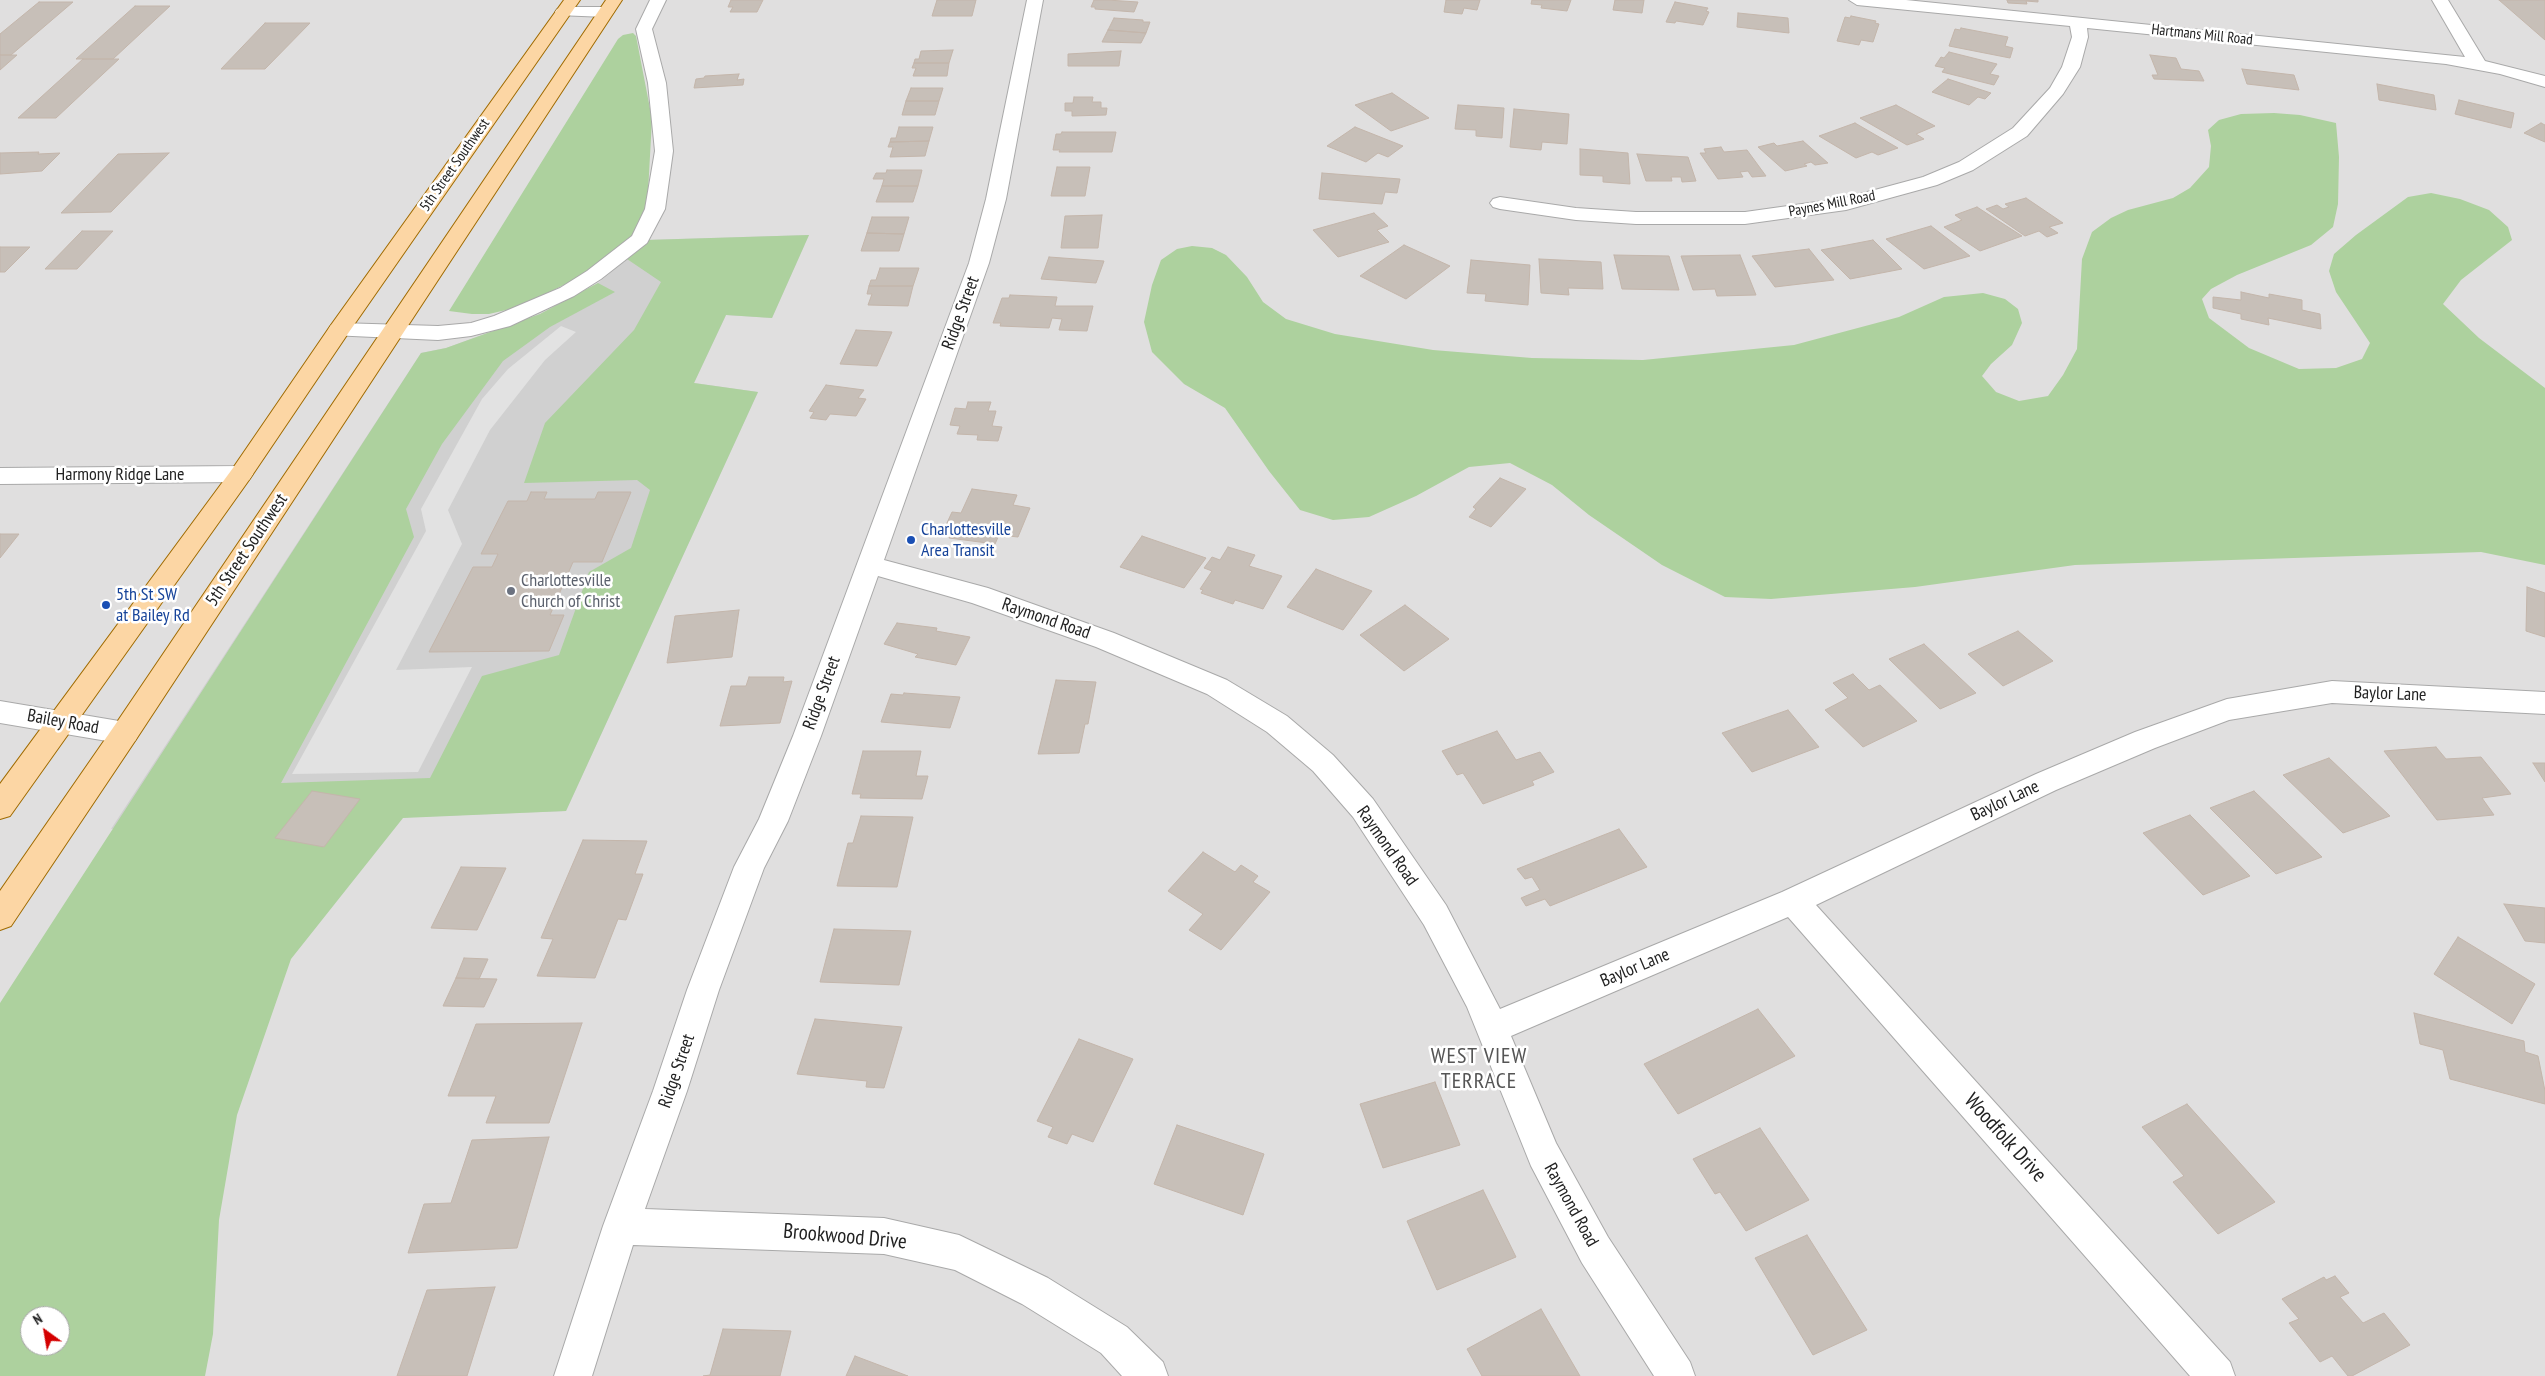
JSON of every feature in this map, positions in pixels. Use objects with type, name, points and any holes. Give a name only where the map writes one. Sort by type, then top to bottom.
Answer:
[{"type":"main road","name":"5th Street Southwest","points":[[0,807],[241,474],[339,330],[568,6]]},
{"type":"main road","name":"5th Street Southwest","points":[[0,916],[125,733],[610,6]]},
{"type":"street","points":[[339,330],[438,333],[470,329],[502,321],[567,292],[594,275],[640,239],[655,209],[664,151],[657,83],[644,29],[658,0]]},
{"type":"street","name":"Ridge Street","points":[[573,1376],[621,1226],[670,1092],[703,990],[749,868],[780,804],[979,263],[996,199],[1035,0]]},
{"type":"street","name":"Hartmans Mill Road","points":[[1857,0],[2478,64],[2545,82]]},
{"type":"street","points":[[2440,0],[2478,64]]},
{"type":"street","points":[[568,6],[610,6]]},
{"type":"street","name":"Paynes Mill Road","points":[[1500,203],[1576,214],[1628,218],[1693,220],[1745,218],[1846,204],[1930,180],[1966,166],[1995,150],[2020,132],[2040,112],[2057,90],[2070,67],[2080,37],[2077,22]]},
{"type":"street","name":"Harmony Ridge Lane","points":[[0,476],[241,474]]},
{"type":"street","name":"Raymond Road","points":[[869,565],[979,595],[1105,640],[1217,687],[1277,724],[1323,763],[1363,808],[1435,915],[1492,1028],[1543,1154],[1595,1250],[1676,1376]]},
{"type":"street","name":"Baylor Lane","points":[[1492,1028],[1793,901],[2046,782],[2145,740],[2227,710],[2332,692],[2545,702]]},
{"type":"street","name":"Bailey Road","points":[[0,712],[125,733]]},
{"type":"street","name":"Woodfolk Drive","points":[[1793,901],[2216,1376]]},
{"type":"street","name":"Brookwood Drive","points":[[621,1226],[884,1236],[959,1252],[1035,1291],[1106,1335],[1149,1376]]},
{"type":"shaded area","points":[[0,0],[2545,0],[2545,1376],[0,1376]]},
{"type":"shaded area","points":[[809,235],[772,318],[726,315],[694,383],[758,392],[566,811],[111,829],[421,353],[446,348],[540,314],[598,283],[640,249],[646,240]]},
{"type":"shaded area","points":[[561,326],[576,332],[545,360],[490,430],[448,510],[462,544],[396,670],[472,667],[418,772],[292,774],[426,531],[421,509],[482,399],[508,369]]},
{"type":"green space","points":[[633,33],[636,36],[652,119],[647,211],[637,232],[582,276],[519,307],[489,314],[449,311],[618,39],[623,35]]},
{"type":"green space","points":[[2274,113],[2300,115],[2336,123],[2339,157],[2338,204],[2333,227],[2311,245],[2237,275],[2211,289],[2202,299],[2209,318],[2249,348],[2299,369],[2336,368],[2362,359],[2370,343],[2336,292],[2329,271],[2334,254],[2356,235],[2408,197],[2431,193],[2460,199],[2489,210],[2508,227],[2512,240],[2461,280],[2443,304],[2479,338],[2545,388],[2545,565],[2481,552],[2075,565],[1915,587],[1771,599],[1725,597],[1662,565],[1589,515],[1552,485],[1510,463],[1469,467],[1416,496],[1369,517],[1333,520],[1300,510],[1269,471],[1225,408],[1184,384],[1152,352],[1144,322],[1152,285],[1161,260],[1177,249],[1192,246],[1212,248],[1226,255],[1247,277],[1263,302],[1286,319],[1335,334],[1433,350],[1532,358],[1643,360],[1794,345],[1899,317],[1944,297],[1983,293],[2005,299],[2018,309],[2022,323],[2012,345],[1991,364],[1982,376],[1996,392],[2019,401],[2048,396],[2063,375],[2077,349],[2082,259],[2092,232],[2111,218],[2128,210],[2173,198],[2190,188],[2209,167],[2211,146],[2208,130],[2219,120],[2241,114]]},
{"type":"green space","points":[[809,235],[772,318],[726,315],[694,383],[758,392],[566,811],[403,818],[291,959],[237,1115],[219,1220],[213,1334],[205,1376],[0,1376],[0,1003],[421,353],[446,348],[540,314],[598,283],[615,292],[550,327],[503,361],[442,444],[406,509],[414,537],[281,783],[430,778],[482,676],[559,655],[589,572],[631,548],[650,490],[637,480],[524,483],[545,423],[634,330],[661,282],[627,259],[640,249],[646,240]]},
{"type":"building","points":[[731,0],[763,0],[757,12],[730,12],[733,7],[728,7]]},
{"type":"building","points":[[937,0],[976,0],[972,16],[932,16]]},
{"type":"building","points":[[1094,0],[1138,2],[1134,12],[1095,9],[1095,7],[1091,7]]},
{"type":"building","points":[[1446,0],[1480,0],[1477,10],[1464,8],[1462,14],[1444,12]]},
{"type":"building","points":[[1532,0],[1571,0],[1567,11],[1541,8],[1542,5],[1531,4]]},
{"type":"building","points":[[1615,0],[1644,0],[1642,13],[1613,10]]},
{"type":"building","points":[[2007,0],[2038,0],[2038,2],[2026,1],[2027,4],[2008,3]]},
{"type":"building","points":[[2499,0],[2545,0],[2545,40]]},
{"type":"building","points":[[39,2],[73,2],[11,55],[0,55],[0,34]]},
{"type":"building","points":[[1675,2],[1708,8],[1706,11],[1709,12],[1703,25],[1676,21],[1675,23],[1666,22]]},
{"type":"building","points":[[135,6],[170,6],[113,59],[76,59]]},
{"type":"building","points":[[1738,13],[1788,18],[1789,33],[1737,27]]},
{"type":"building","points":[[1851,16],[1876,21],[1875,23],[1879,24],[1873,42],[1861,40],[1859,45],[1837,41],[1845,17],[1850,18]]},
{"type":"building","points":[[1114,18],[1150,22],[1146,33],[1108,30]]},
{"type":"building","points":[[265,23],[310,23],[265,69],[221,69]]},
{"type":"building","points":[[1961,28],[2008,37],[2005,46],[2013,48],[2010,58],[1949,46],[1955,29],[1960,30]]},
{"type":"building","points":[[1108,30],[1146,33],[1141,43],[1102,42]]},
{"type":"building","points":[[953,50],[949,63],[914,63],[915,59],[919,59],[921,51]]},
{"type":"building","points":[[1121,51],[1119,66],[1068,66],[1068,54]]},
{"type":"building","points":[[1949,52],[1997,64],[1990,74],[1999,76],[1994,85],[1942,72],[1945,68],[1935,66],[1941,57],[1944,58]]},
{"type":"building","points":[[0,55],[17,55],[0,70]]},
{"type":"building","points":[[2150,55],[2176,58],[2181,69],[2199,71],[2204,81],[2154,79],[2152,75],[2158,75]]},
{"type":"building","points":[[83,59],[119,59],[56,118],[18,118]]},
{"type":"building","points":[[914,63],[949,63],[947,76],[913,76],[916,68],[912,68]]},
{"type":"building","points":[[2242,69],[2294,75],[2299,90],[2247,84]]},
{"type":"building","points":[[739,74],[737,80],[744,79],[743,85],[694,88],[696,79],[704,78],[705,76]]},
{"type":"building","points":[[1948,79],[1991,93],[1985,99],[1978,97],[1969,105],[1932,92]]},
{"type":"building","points":[[2377,84],[2434,95],[2436,110],[2379,100]]},
{"type":"building","points":[[911,88],[943,88],[939,101],[906,101]]},
{"type":"building","points":[[1392,93],[1429,118],[1391,131],[1355,105]]},
{"type":"building","points":[[1074,97],[1093,97],[1092,102],[1101,102],[1101,108],[1107,108],[1106,115],[1072,116],[1072,111],[1065,111],[1065,103],[1073,103]]},
{"type":"building","points":[[2459,100],[2514,113],[2511,128],[2455,114]]},
{"type":"building","points":[[906,101],[939,101],[935,115],[902,115]]},
{"type":"building","points":[[1458,105],[1504,108],[1502,138],[1476,136],[1476,130],[1455,129]]},
{"type":"building","points":[[1896,105],[1935,126],[1916,134],[1924,139],[1907,145],[1860,118]]},
{"type":"building","points":[[1514,109],[1569,114],[1567,144],[1542,142],[1541,150],[1510,147]]},
{"type":"building","points":[[1855,123],[1898,148],[1878,155],[1872,152],[1856,158],[1819,136]]},
{"type":"building","points":[[2541,123],[2545,125],[2545,142],[2524,133]]},
{"type":"building","points":[[899,127],[933,127],[929,141],[890,142],[891,138],[896,138]]},
{"type":"building","points":[[1355,127],[1403,146],[1388,157],[1378,153],[1366,162],[1327,146]]},
{"type":"building","points":[[1062,132],[1116,132],[1112,152],[1059,152],[1060,150],[1053,150],[1056,134],[1061,134]]},
{"type":"building","points":[[929,141],[925,156],[890,157],[893,147],[888,147],[890,142]]},
{"type":"building","points":[[1803,141],[1828,163],[1815,165],[1811,162],[1804,164],[1807,166],[1785,171],[1758,147],[1774,143],[1777,146]]},
{"type":"building","points":[[1721,147],[1724,152],[1747,150],[1766,176],[1752,177],[1748,171],[1740,172],[1743,177],[1718,179],[1700,153],[1706,153],[1704,149]]},
{"type":"building","points":[[1580,149],[1628,153],[1630,184],[1603,182],[1603,176],[1580,175]]},
{"type":"building","points":[[0,153],[60,153],[42,171],[0,174]]},
{"type":"building","points":[[169,153],[111,212],[61,213],[118,154]]},
{"type":"building","points":[[1637,154],[1688,157],[1696,181],[1682,182],[1681,177],[1671,177],[1672,181],[1646,181]]},
{"type":"building","points":[[1057,167],[1090,167],[1085,196],[1051,196]]},
{"type":"building","points":[[887,170],[922,170],[918,186],[882,186],[884,179],[873,179],[876,173],[886,173]]},
{"type":"building","points":[[1322,173],[1400,179],[1397,193],[1385,192],[1382,204],[1319,199]]},
{"type":"building","points":[[882,186],[918,186],[913,202],[876,202]]},
{"type":"building","points":[[2026,198],[2063,223],[2049,227],[2058,233],[2047,237],[2039,231],[2025,236],[1986,209],[1997,205],[2003,209],[2009,207],[2005,204]]},
{"type":"building","points":[[1977,207],[2022,236],[1980,251],[1944,227],[1962,220],[1955,215]]},
{"type":"building","points":[[1374,213],[1388,226],[1377,230],[1389,242],[1338,257],[1313,230]]},
{"type":"building","points":[[1102,215],[1098,248],[1061,248],[1065,216]]},
{"type":"building","points":[[872,217],[909,217],[904,234],[867,233]]},
{"type":"building","points":[[1931,226],[1970,256],[1924,269],[1886,239]]},
{"type":"building","points":[[82,231],[113,231],[77,269],[45,269]]},
{"type":"building","points":[[867,233],[904,234],[899,251],[861,251]]},
{"type":"building","points":[[1873,240],[1902,269],[1850,279],[1821,250]]},
{"type":"building","points":[[1404,245],[1450,266],[1406,299],[1360,276]]},
{"type":"building","points":[[0,247],[30,247],[5,272],[0,272]]},
{"type":"building","points":[[1809,249],[1834,280],[1775,287],[1752,256]]},
{"type":"building","points":[[1614,255],[1669,256],[1679,290],[1622,289]]},
{"type":"building","points":[[1740,255],[1756,295],[1717,296],[1715,289],[1693,290],[1681,256]]},
{"type":"building","points":[[1049,257],[1104,261],[1096,283],[1041,279]]},
{"type":"building","points":[[1539,259],[1601,262],[1603,289],[1568,288],[1569,295],[1541,293]]},
{"type":"building","points":[[1471,260],[1530,265],[1528,305],[1485,301],[1486,294],[1467,293]]},
{"type":"building","points":[[880,268],[919,268],[913,286],[869,286],[871,280],[876,280]]},
{"type":"building","points":[[869,286],[913,286],[908,306],[868,305],[872,294],[867,294]]},
{"type":"building","points":[[2241,292],[2269,298],[2269,294],[2302,300],[2302,310],[2320,314],[2321,329],[2268,318],[2269,325],[2241,319],[2241,314],[2213,308],[2213,297],[2241,300]]},
{"type":"building","points":[[1010,295],[1057,297],[1055,306],[1093,306],[1087,331],[1059,330],[1062,319],[1052,318],[1049,328],[1000,326],[1001,323],[993,323],[1002,298],[1009,298]]},
{"type":"building","points":[[856,330],[892,332],[877,366],[840,364]]},
{"type":"building","points":[[826,385],[864,390],[858,398],[866,399],[856,416],[830,414],[826,420],[810,418],[814,412],[809,411]]},
{"type":"building","points":[[968,402],[991,402],[988,411],[996,411],[992,426],[1002,427],[998,441],[977,440],[978,435],[957,434],[960,426],[950,425],[955,408],[966,409]]},
{"type":"building","points":[[1500,478],[1526,489],[1491,527],[1469,517],[1476,509],[1473,507]]},
{"type":"building","points":[[972,489],[1017,495],[1013,505],[1030,508],[1018,537],[999,535],[995,544],[949,538],[955,526],[946,525],[952,512],[961,513]]},
{"type":"building","name":"Charlottesville Church of Christ","points":[[531,492],[547,492],[544,499],[595,499],[598,492],[631,492],[602,562],[573,562],[550,615],[564,615],[549,651],[429,652],[473,567],[492,567],[498,554],[481,554],[508,501],[527,501]]},
{"type":"building","points":[[0,534],[19,534],[0,558]]},
{"type":"building","points":[[1142,536],[1206,558],[1184,588],[1120,567]]},
{"type":"building","points":[[1228,547],[1255,555],[1249,566],[1282,576],[1263,609],[1235,600],[1233,604],[1201,593],[1203,590],[1200,589],[1212,571],[1204,568],[1212,557],[1220,560]]},
{"type":"building","points":[[1316,569],[1372,591],[1343,630],[1287,607]]},
{"type":"building","points":[[2527,587],[2545,593],[2545,637],[2526,631]]},
{"type":"building","points":[[1405,605],[1449,639],[1404,671],[1360,635]]},
{"type":"building","points":[[739,610],[732,657],[667,663],[675,616]]},
{"type":"building","points":[[897,623],[937,628],[936,631],[970,637],[956,665],[915,657],[918,654],[884,644]]},
{"type":"building","points":[[2018,631],[2053,661],[2003,686],[1968,654]]},
{"type":"building","points":[[1924,644],[1976,693],[1940,709],[1889,659]]},
{"type":"building","points":[[1853,674],[1869,690],[1880,685],[1917,721],[1863,747],[1825,710],[1848,698],[1833,683]]},
{"type":"building","points":[[749,677],[784,677],[783,682],[792,681],[780,723],[720,726],[731,686],[746,686]]},
{"type":"building","points":[[1056,680],[1096,682],[1088,724],[1085,724],[1079,753],[1038,754]]},
{"type":"building","points":[[904,693],[960,697],[950,728],[881,722],[891,694],[903,695]]},
{"type":"building","points":[[1788,710],[1819,747],[1752,772],[1722,733]]},
{"type":"building","points":[[1497,731],[1516,760],[1540,752],[1554,772],[1532,781],[1534,785],[1483,804],[1463,773],[1457,775],[1442,751]]},
{"type":"building","points":[[2436,747],[2446,759],[2481,757],[2511,794],[2482,798],[2494,815],[2437,820],[2384,751]]},
{"type":"building","points":[[863,751],[921,751],[916,776],[928,776],[922,799],[860,798],[861,794],[852,794]]},
{"type":"building","points":[[2329,758],[2390,816],[2343,833],[2283,775]]},
{"type":"building","points":[[2533,763],[2545,763],[2545,782]]},
{"type":"building","points":[[312,791],[360,799],[324,847],[275,838]]},
{"type":"building","points":[[2254,791],[2322,857],[2276,874],[2210,808]]},
{"type":"building","points":[[2190,815],[2250,876],[2203,895],[2143,833]]},
{"type":"building","points":[[861,816],[913,817],[897,887],[837,886],[848,843],[853,843]]},
{"type":"building","points":[[1619,829],[1647,867],[1550,906],[1545,899],[1526,906],[1521,898],[1540,890],[1532,877],[1525,879],[1517,869]]},
{"type":"building","points":[[583,840],[647,841],[635,874],[643,874],[626,920],[618,919],[595,978],[537,976],[553,939],[541,938]]},
{"type":"building","points":[[1203,852],[1235,872],[1241,865],[1258,876],[1253,882],[1270,892],[1221,950],[1189,930],[1203,914],[1168,891]]},
{"type":"building","points":[[461,867],[506,868],[477,930],[431,928]]},
{"type":"building","points":[[2504,904],[2545,908],[2545,943],[2525,941]]},
{"type":"building","points":[[834,929],[911,931],[899,985],[820,982]]},
{"type":"building","points":[[2458,937],[2535,984],[2512,1024],[2434,974]]},
{"type":"building","points":[[464,958],[488,959],[479,979],[456,978]]},
{"type":"building","points":[[456,978],[497,979],[484,1007],[443,1006]]},
{"type":"building","points":[[1758,1009],[1795,1056],[1678,1114],[1644,1064]]},
{"type":"building","points":[[2414,1013],[2524,1041],[2525,1052],[2538,1056],[2545,1091],[2545,1104],[2450,1079],[2443,1050],[2420,1044]]},
{"type":"building","points":[[815,1019],[902,1027],[884,1088],[866,1087],[867,1081],[797,1074]]},
{"type":"building","points":[[582,1023],[549,1123],[486,1123],[496,1096],[448,1096],[476,1024]]},
{"type":"building","points":[[1079,1039],[1133,1059],[1093,1142],[1072,1134],[1067,1144],[1048,1137],[1053,1127],[1037,1121]]},
{"type":"building","points":[[1435,1082],[1460,1145],[1383,1168],[1360,1104]]},
{"type":"building","points":[[2187,1104],[2275,1202],[2218,1234],[2173,1182],[2184,1176],[2142,1127]]},
{"type":"building","points":[[1177,1125],[1264,1154],[1243,1215],[1154,1184]]},
{"type":"building","points":[[1760,1128],[1809,1200],[1746,1231],[1720,1192],[1715,1194],[1693,1159]]},
{"type":"building","points":[[549,1137],[517,1248],[408,1253],[424,1204],[451,1203],[472,1140]]},
{"type":"building","points":[[1483,1190],[1516,1257],[1437,1290],[1407,1221]]},
{"type":"building","points":[[1807,1235],[1867,1330],[1813,1355],[1755,1258]]},
{"type":"building","points":[[2335,1276],[2349,1293],[2340,1297],[2363,1323],[2384,1313],[2410,1345],[2352,1376],[2348,1376],[2332,1356],[2320,1362],[2289,1323],[2299,1319],[2282,1299],[2324,1277],[2326,1280]]},
{"type":"building","points":[[495,1287],[467,1376],[397,1376],[427,1290]]},
{"type":"building","points":[[1541,1309],[1580,1376],[1482,1376],[1467,1349]]},
{"type":"building","points":[[723,1329],[791,1331],[780,1376],[703,1376],[710,1375]]},
{"type":"building","points":[[855,1356],[908,1376],[846,1376]]},
{"type":"place","name":"Charlottesville Area Transit","points":[[911,540]]},
{"type":"place","name":"Charlottesville Church of Christ","points":[[511,591]]},
{"type":"place","name":"5th St SW at Bailey Rd","points":[[106,605]]},
{"type":"district","name":"WEST VIEW TERRACE","points":[[1479,1070]]}]
